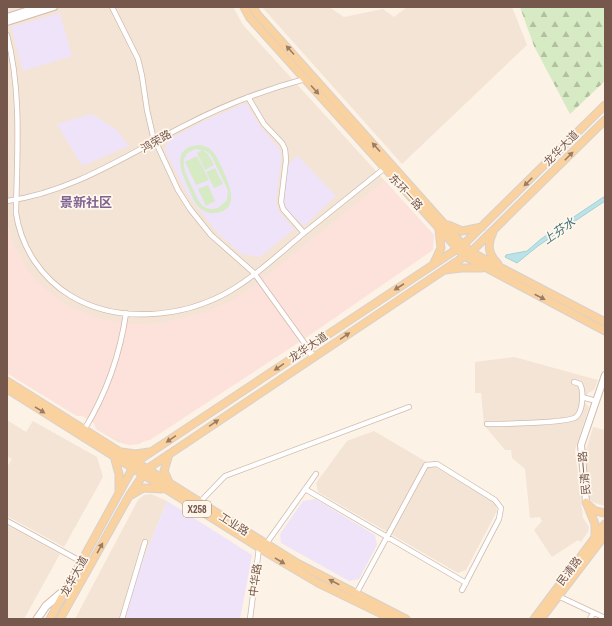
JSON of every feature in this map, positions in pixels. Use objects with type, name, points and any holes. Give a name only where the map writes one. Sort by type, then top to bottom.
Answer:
[{"type":"main road","name":"东环一路","points":[[244,7],[250,18],[385,168],[441,225]]},
{"type":"main road","name":"东环一路","points":[[253,7],[256,14],[391,163],[460,247],[464,256],[605,331]]},
{"type":"main road","name":"龙华大道","points":[[50,619],[118,497],[134,465],[460,247],[484,226],[605,105]]},
{"type":"main road","name":"龙华大道","points":[[60,619],[144,471],[471,252],[605,120]]},
{"type":"main road","points":[[432,266],[441,248],[441,225],[462,231],[468,231],[484,226]]},
{"type":"main road","points":[[493,262],[488,245],[496,228]]},
{"type":"main road","name":"东环一路","points":[[460,247],[493,262],[605,322]]},
{"type":"main road","points":[[442,271],[468,267],[486,269]]},
{"type":"main road","name":"工业路","points":[[7,381],[110,447],[134,465],[262,546],[406,619]]},
{"type":"main road","name":"工业路","points":[[7,389],[114,456],[134,465]]},
{"type":"main road","points":[[110,447],[130,453],[153,451]]},
{"type":"main road","points":[[129,496],[136,491],[147,487],[168,487],[164,471],[169,454]]},
{"type":"main road","points":[[114,456],[119,474],[118,497]]},
{"type":"main road","name":"工业路","points":[[168,487],[199,503],[318,583],[392,619]]},
{"type":"main road","points":[[586,502],[594,511],[605,513]]},
{"type":"main road","points":[[586,502],[596,528],[594,539]]},
{"type":"main road","name":"民清路","points":[[534,619],[605,524]]},
{"type":"main road","name":"民清路","points":[[541,619],[604,537]]},
{"type":"main road","points":[[37,619],[46,606],[68,588]]},
{"type":"street","points":[[7,17],[38,7]]},
{"type":"street","points":[[7,22],[54,7]]},
{"type":"street","points":[[112,7],[135,52],[140,67],[148,119],[155,142],[178,190],[197,218],[227,251],[254,273],[313,357]]},
{"type":"street","points":[[7,35],[14,67],[16,95],[16,199],[18,227],[22,240],[32,258],[45,275],[55,284],[78,300],[103,310],[126,313],[160,313],[189,308],[230,291],[391,163]]},
{"type":"street","name":"鸿荣路","points":[[7,201],[52,189],[88,176],[122,160],[200,118],[248,97],[305,79]]},
{"type":"street","points":[[248,97],[264,124],[285,150],[286,160],[281,202],[286,213],[304,233]]},
{"type":"street","points":[[84,430],[99,403],[112,374],[121,344],[126,313]]},
{"type":"street","name":"民清一路","points":[[586,502],[581,450],[582,441],[605,375]]},
{"type":"street","points":[[487,424],[546,422],[574,418],[579,411],[582,397],[581,386],[574,382]]},
{"type":"street","points":[[582,397],[596,401]]},
{"type":"street","points":[[199,503],[225,476],[410,407]]},
{"type":"street","points":[[356,594],[426,464],[437,464],[496,500],[501,508],[501,516],[462,590]]},
{"type":"street","points":[[262,546],[316,474]]},
{"type":"street","points":[[305,489],[466,582]]},
{"type":"street","points":[[7,521],[82,562]]},
{"type":"street","points":[[122,619],[145,542]]},
{"type":"street","name":"中华路","points":[[250,619],[262,546]]},
{"type":"street","points":[[558,596],[605,618]]},
{"type":"street","points":[[590,619],[593,612]]},
{"type":"shaded area","points":[[7,7],[233,7],[243,25],[434,235],[139,444],[129,445],[118,442],[96,429],[94,423],[83,416],[77,416],[7,373]]},
{"type":"shaded area","points":[[262,7],[329,7],[344,17],[383,9],[394,17],[407,7],[512,7],[527,45],[402,164]]},
{"type":"shaded area","points":[[60,13],[72,56],[23,71],[11,27]]},
{"type":"shaded area","points":[[246,103],[260,126],[281,151],[276,202],[279,212],[294,229],[260,257],[241,254],[216,231],[189,197],[165,151],[168,140],[206,120]]},
{"type":"shaded area","points":[[92,114],[118,131],[129,146],[82,166],[57,124]]},
{"type":"shaded area","points":[[298,156],[336,196],[304,226],[285,208],[283,194],[289,163]]},
{"type":"shaded area","points":[[384,181],[434,235],[433,250],[307,337],[150,440],[129,445],[96,429],[94,423],[83,416],[77,416],[7,373],[7,221],[13,244],[28,270],[37,281],[60,301],[101,319],[130,324],[160,323],[206,312],[235,299],[260,281]]},
{"type":"shaded area","points":[[514,357],[598,380],[594,390],[588,393],[585,403],[589,407],[575,450],[583,518],[589,527],[588,532],[581,542],[578,540],[552,557],[534,530],[542,521],[540,517],[530,518],[525,469],[512,458],[511,450],[505,450],[484,425],[481,393],[475,393],[475,362]]},
{"type":"shaded area","points":[[7,420],[26,432],[33,421],[97,457],[103,477],[64,547],[7,516],[7,467],[12,459],[7,456]]},
{"type":"shaded area","points":[[593,427],[605,430],[605,506],[592,502],[589,498],[586,450]]},
{"type":"shaded area","points":[[374,431],[495,502],[497,511],[466,570],[458,573],[318,492],[316,483],[347,441]]},
{"type":"shaded area","points":[[151,494],[167,501],[135,580],[125,619],[75,619],[138,500],[144,495]]},
{"type":"shaded area","points":[[315,499],[375,535],[377,545],[359,579],[349,581],[281,543],[280,534],[303,501]]},
{"type":"shaded area","points":[[167,501],[252,555],[240,619],[125,619],[135,580]]},
{"type":"shaded area","points":[[7,525],[60,554],[24,619],[7,619]]},
{"type":"green space","points":[[520,7],[605,7],[605,81],[570,114],[534,46]]},
{"type":"green space","points":[[200,145],[206,147],[213,152],[217,158],[230,187],[231,194],[229,206],[224,210],[214,213],[206,212],[197,205],[194,200],[183,175],[180,161],[184,150],[191,146]],"holes":[[[196,149],[206,151],[211,155],[228,190],[227,200],[218,208],[214,209],[206,208],[200,202],[188,178],[184,166],[185,156],[189,152]]]},
{"type":"green space","points":[[202,150],[208,154],[214,165],[205,170],[197,153]]},
{"type":"green space","points":[[197,156],[209,180],[196,185],[185,162]]},
{"type":"green space","points":[[215,168],[223,184],[214,188],[206,172]]},
{"type":"green space","points":[[208,185],[215,201],[206,206],[198,189]]},
{"type":"water","name":"上芬水","points":[[605,196],[605,201],[538,246],[517,263],[505,257],[506,255],[527,251],[541,239]]},
{"type":"district","name":"景新社区","points":[[86,202]]}]
